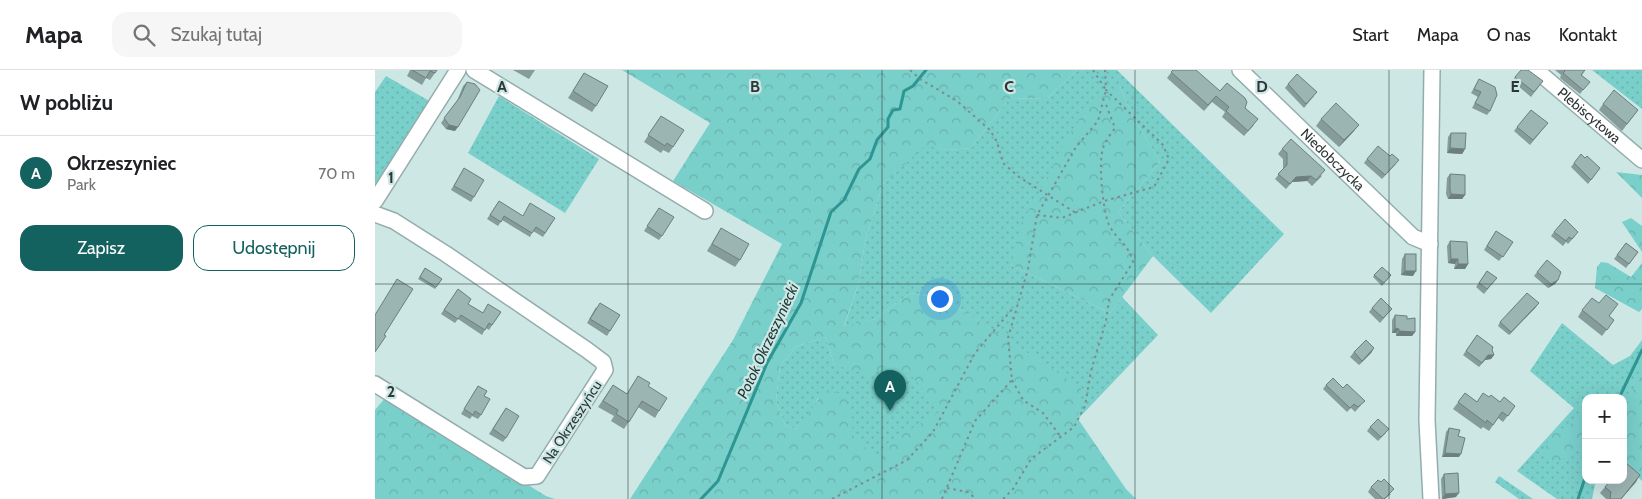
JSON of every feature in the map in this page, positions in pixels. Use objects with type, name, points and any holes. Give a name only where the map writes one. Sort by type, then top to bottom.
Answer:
[{"type":"street","points":[[375,200],[458,70]]},
{"type":"street","points":[[474,70],[705,211]]},
{"type":"street","name":"Niedobczycka","points":[[1239,70],[1413,238],[1430,244]]},
{"type":"street","points":[[1431,499],[1427,420],[1432,70]]},
{"type":"street","name":"Plebiscytowa","points":[[1536,70],[1642,160]]},
{"type":"street","name":"Na Okrzeszyńcu","points":[[375,214],[394,221],[446,254],[587,350],[603,362],[605,370],[537,476],[524,477],[375,384]]},
{"type":"path","points":[[910,70],[920,79],[957,101],[990,130],[997,142],[1003,163],[1019,178],[1076,213]]},
{"type":"path","points":[[1037,215],[1062,218],[1104,200],[1154,187],[1169,159],[1163,145],[1106,90],[1093,70]]},
{"type":"path","points":[[1061,437],[1043,413],[1023,400],[1012,380],[1007,338],[1015,306],[1028,269],[1037,215],[1076,147],[1098,122],[1105,102],[1105,70]]},
{"type":"path","points":[[1003,499],[1013,489],[1031,459],[1074,428],[1085,406],[1091,372],[1106,321],[1109,300],[1133,262],[1129,248],[1110,227],[1104,200],[1101,176],[1103,147],[1115,128],[1105,102]]},
{"type":"path","points":[[832,499],[907,460],[933,432],[975,353],[1015,306]]},
{"type":"path","points":[[942,499],[975,422],[1012,380]]},
{"type":"path","points":[[946,488],[969,492],[976,499]]},
{"type":"green space","points":[[622,70],[1077,70],[1048,98],[1009,99],[971,148],[948,150],[925,146],[883,184],[865,242],[859,282],[844,326],[875,319],[910,293],[945,299],[1081,388],[1078,419],[1126,489],[1136,499],[630,499],[733,340],[782,244],[673,181],[710,123]],"holes":[[[826,337],[834,365],[870,375],[885,367],[910,374],[941,411],[885,445],[882,466],[867,449],[853,438],[852,419],[846,395],[827,390],[796,429],[785,425],[776,401],[780,366],[797,346]]]},
{"type":"green space","points":[[1077,70],[1117,70],[1284,234],[1211,313],[1153,256],[1118,212],[1160,162],[1131,113],[1120,86],[1069,135],[1011,265],[1110,313],[1122,297],[1158,335],[1078,419],[1080,388],[945,299],[910,293],[875,319],[844,327],[859,282],[865,242],[883,184],[925,145],[948,150],[971,148],[1009,99],[1048,98]]},
{"type":"green space","points":[[1592,70],[1642,70],[1642,109]]},
{"type":"green space","points":[[386,76],[431,102],[375,190],[375,92]]},
{"type":"green space","points":[[1120,86],[1131,113],[1160,162],[1118,212],[1153,256],[1110,313],[1011,265],[1022,222],[1050,173],[1066,139],[1089,105]]},
{"type":"green space","points":[[499,96],[599,159],[565,213],[468,153]]},
{"type":"green space","points":[[1616,172],[1642,175],[1642,198]]},
{"type":"green space","points":[[1631,218],[1642,226],[1642,252],[1622,222]]},
{"type":"green space","points":[[1601,262],[1608,263],[1631,277],[1642,263],[1642,309],[1639,312],[1595,288],[1597,267]]},
{"type":"green space","points":[[1562,323],[1613,365],[1630,356],[1642,340],[1642,481],[1627,466],[1627,394],[1582,394],[1582,484],[1595,484],[1592,499],[1557,499],[1517,471],[1574,408],[1530,371]]},
{"type":"green space","points":[[883,324],[972,389],[924,472],[754,499],[821,406],[818,398],[808,417],[796,429],[785,425],[776,401],[780,366],[797,346],[826,337],[834,365]]},
{"type":"green space","points":[[1642,366],[1642,479],[1627,464],[1627,407]]},
{"type":"green space","points":[[385,398],[546,496],[555,499],[375,499],[375,410]]},
{"type":"green space","points":[[1582,418],[1582,442],[1580,446],[1555,464],[1543,456],[1550,435]]},
{"type":"green space","points":[[1499,476],[1533,499],[1519,499],[1495,482]]},
{"type":"building","points":[[412,70],[437,70],[435,73],[430,71],[426,78]]},
{"type":"building","points":[[1173,70],[1196,70],[1220,91],[1227,83],[1245,98],[1247,102],[1245,108],[1258,119],[1248,131],[1226,111],[1229,107],[1216,96],[1208,105],[1171,72]]},
{"type":"building","points":[[1521,70],[1528,70],[1543,81],[1534,92],[1515,77]]},
{"type":"building","points":[[1564,70],[1585,70],[1581,75],[1590,82],[1583,90],[1563,73]]},
{"type":"building","points":[[584,73],[608,86],[596,106],[573,91]]},
{"type":"building","points":[[1297,74],[1317,92],[1306,104],[1288,84]]},
{"type":"building","points":[[1479,79],[1495,87],[1497,95],[1490,111],[1475,103],[1481,92],[1474,89]]},
{"type":"building","points":[[467,82],[475,84],[480,90],[458,127],[449,125],[444,118],[460,97]]},
{"type":"building","points":[[1614,90],[1638,110],[1627,124],[1603,104]]},
{"type":"building","points":[[1336,103],[1359,125],[1344,140],[1321,119]]},
{"type":"building","points":[[1531,110],[1548,123],[1533,140],[1517,127]]},
{"type":"building","points":[[661,116],[684,130],[673,147],[667,143],[665,146],[648,135]]},
{"type":"building","points":[[1451,133],[1466,133],[1465,149],[1450,148]]},
{"type":"building","points":[[1291,139],[1325,170],[1316,180],[1311,176],[1296,177],[1290,184],[1278,174],[1287,165],[1287,153],[1282,149]]},
{"type":"building","points":[[1378,146],[1390,156],[1392,154],[1399,160],[1385,175],[1367,159]]},
{"type":"building","points":[[1581,154],[1585,158],[1587,156],[1600,168],[1591,180],[1574,163]]},
{"type":"building","points":[[464,168],[484,180],[474,197],[454,186]]},
{"type":"building","points":[[1450,174],[1465,175],[1465,195],[1451,194]]},
{"type":"building","points":[[499,201],[523,216],[530,203],[555,218],[545,233],[536,227],[532,233],[504,216],[501,222],[490,215]]},
{"type":"building","points":[[659,208],[674,217],[662,236],[647,226]]},
{"type":"building","points":[[1565,219],[1578,232],[1572,239],[1569,237],[1566,241],[1554,232]]},
{"type":"building","points":[[721,228],[749,244],[740,260],[712,244]]},
{"type":"building","points":[[1496,231],[1513,242],[1503,257],[1487,246]]},
{"type":"building","points":[[1450,241],[1467,242],[1468,264],[1458,264],[1458,259],[1451,259]]},
{"type":"building","points":[[1626,243],[1638,252],[1629,264],[1617,255]]},
{"type":"building","points":[[1405,254],[1416,254],[1416,271],[1405,271]]},
{"type":"building","points":[[1547,260],[1561,272],[1558,280],[1551,284],[1537,272]]},
{"type":"building","points":[[1382,267],[1391,275],[1384,283],[1374,275]]},
{"type":"building","points":[[425,268],[442,279],[436,287],[420,277]]},
{"type":"building","points":[[1487,271],[1497,278],[1487,289],[1479,283]]},
{"type":"building","points":[[397,279],[413,289],[375,352],[375,315]]},
{"type":"building","points":[[458,289],[471,299],[468,304],[483,313],[488,304],[501,312],[492,325],[489,323],[485,330],[461,315],[458,319],[444,310]]},
{"type":"building","points":[[1527,293],[1539,303],[1511,332],[1500,322]]},
{"type":"building","points":[[1606,295],[1618,304],[1609,316],[1614,320],[1607,330],[1582,310],[1592,298],[1599,303]]},
{"type":"building","points":[[1381,298],[1392,309],[1383,318],[1372,308]]},
{"type":"building","points":[[600,303],[620,315],[610,331],[590,319]]},
{"type":"building","points":[[1395,315],[1407,316],[1407,319],[1415,318],[1415,332],[1399,331],[1399,329],[1395,328]]},
{"type":"building","points":[[1477,335],[1493,347],[1494,355],[1488,355],[1482,363],[1466,351]]},
{"type":"building","points":[[1366,340],[1374,348],[1362,361],[1354,352]]},
{"type":"building","points":[[638,376],[650,383],[648,386],[667,398],[659,411],[642,401],[629,422],[616,414],[618,410],[603,401],[613,385],[627,394]]},
{"type":"building","points":[[1333,378],[1343,388],[1347,384],[1365,401],[1358,407],[1354,404],[1350,408],[1326,385]]},
{"type":"building","points":[[478,386],[487,391],[484,396],[490,399],[481,415],[475,411],[473,415],[464,409]]},
{"type":"building","points":[[1465,393],[1477,402],[1483,393],[1489,397],[1491,395],[1500,402],[1504,397],[1515,406],[1508,416],[1502,412],[1493,425],[1487,420],[1486,423],[1458,402]]},
{"type":"building","points":[[506,408],[519,416],[506,438],[493,429]]},
{"type":"building","points":[[1378,419],[1389,429],[1381,437],[1370,427]]},
{"type":"building","points":[[1449,428],[1460,430],[1458,436],[1465,438],[1461,454],[1445,453]]},
{"type":"building","points":[[1627,464],[1640,475],[1621,499],[1610,499],[1611,492],[1605,487],[1608,484],[1627,484]]},
{"type":"building","points":[[1458,473],[1459,493],[1445,494],[1444,474]]},
{"type":"building","points":[[1384,479],[1394,489],[1383,499],[1371,487],[1378,480],[1381,482]]},
{"type":"waterway","name":"Potok Okrzeszyniecki","points":[[701,499],[718,481],[767,363],[801,303],[831,212],[844,200],[859,169],[870,159],[877,140],[888,127],[888,119],[893,110],[900,109],[904,91],[913,86],[926,70]]},
{"type":"waterway","points":[[1621,394],[1642,350]]},
{"type":"waterway","points":[[1578,499],[1583,484]]},
{"type":"place","name":"Okrzeszyniec","points":[[890,411]]}]
